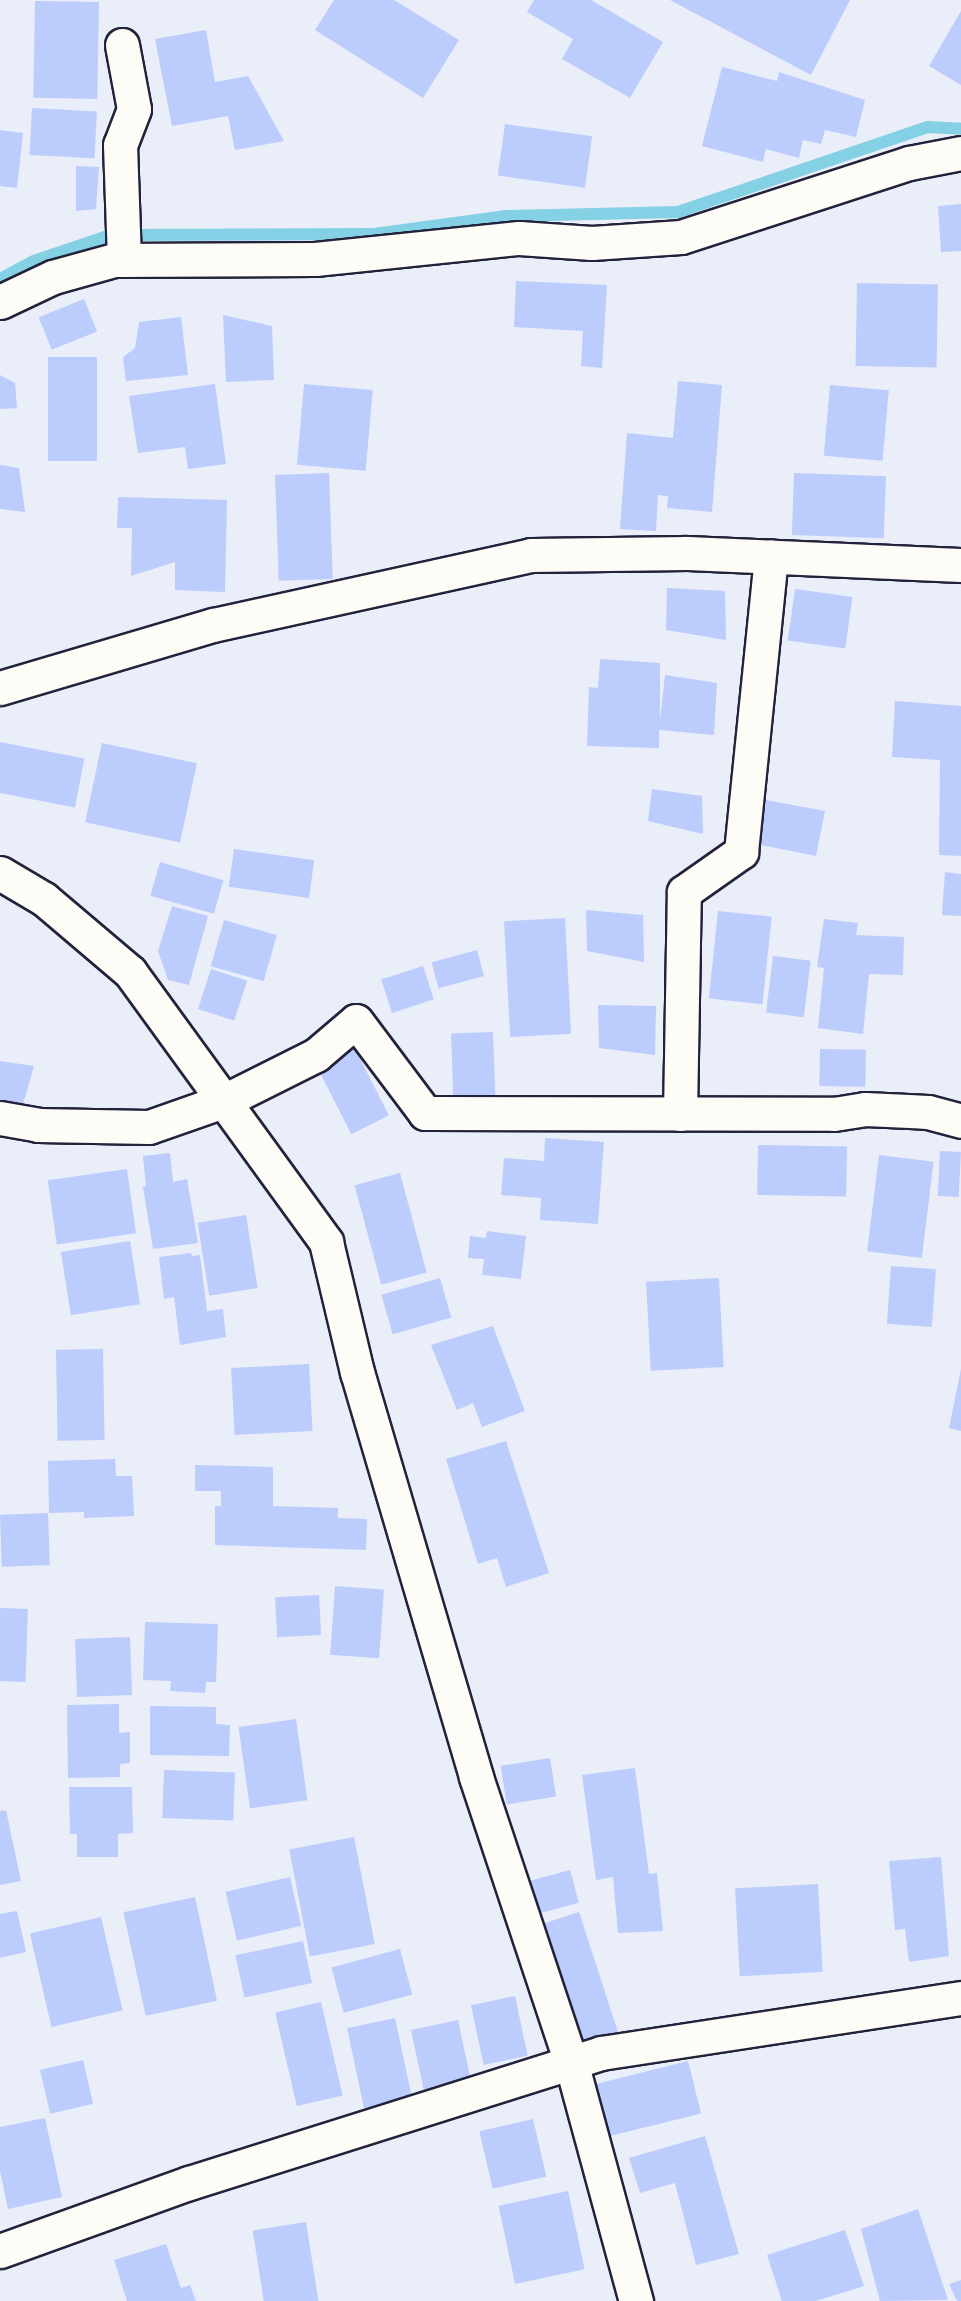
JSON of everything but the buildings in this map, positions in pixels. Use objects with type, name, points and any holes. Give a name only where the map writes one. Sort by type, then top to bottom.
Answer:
[{"type":"street","points":[[123,45],[134,109],[120,145],[124,260]]},
{"type":"street","points":[[0,302],[53,277],[124,260],[315,259],[519,238],[592,243],[681,237],[909,163],[961,153]]},
{"type":"street","points":[[0,688],[213,625],[531,555],[687,553],[961,565]]},
{"type":"street","points":[[680,1114],[684,892],[741,852],[771,557]]},
{"type":"street","points":[[0,873],[44,899],[130,972],[226,1100],[326,1242],[357,1372],[476,1777],[571,2062],[636,2301]]},
{"type":"street","points":[[0,1118],[38,1125],[148,1127],[226,1100],[316,1055],[356,1022],[425,1113],[834,1114],[865,1109],[928,1112],[961,1120]]},
{"type":"street","points":[[0,2252],[189,2183],[601,2053],[961,1998]]},
{"type":"waterway","points":[[0,279],[34,261],[111,235],[374,234],[505,216],[678,212],[927,127],[961,129]]}]
